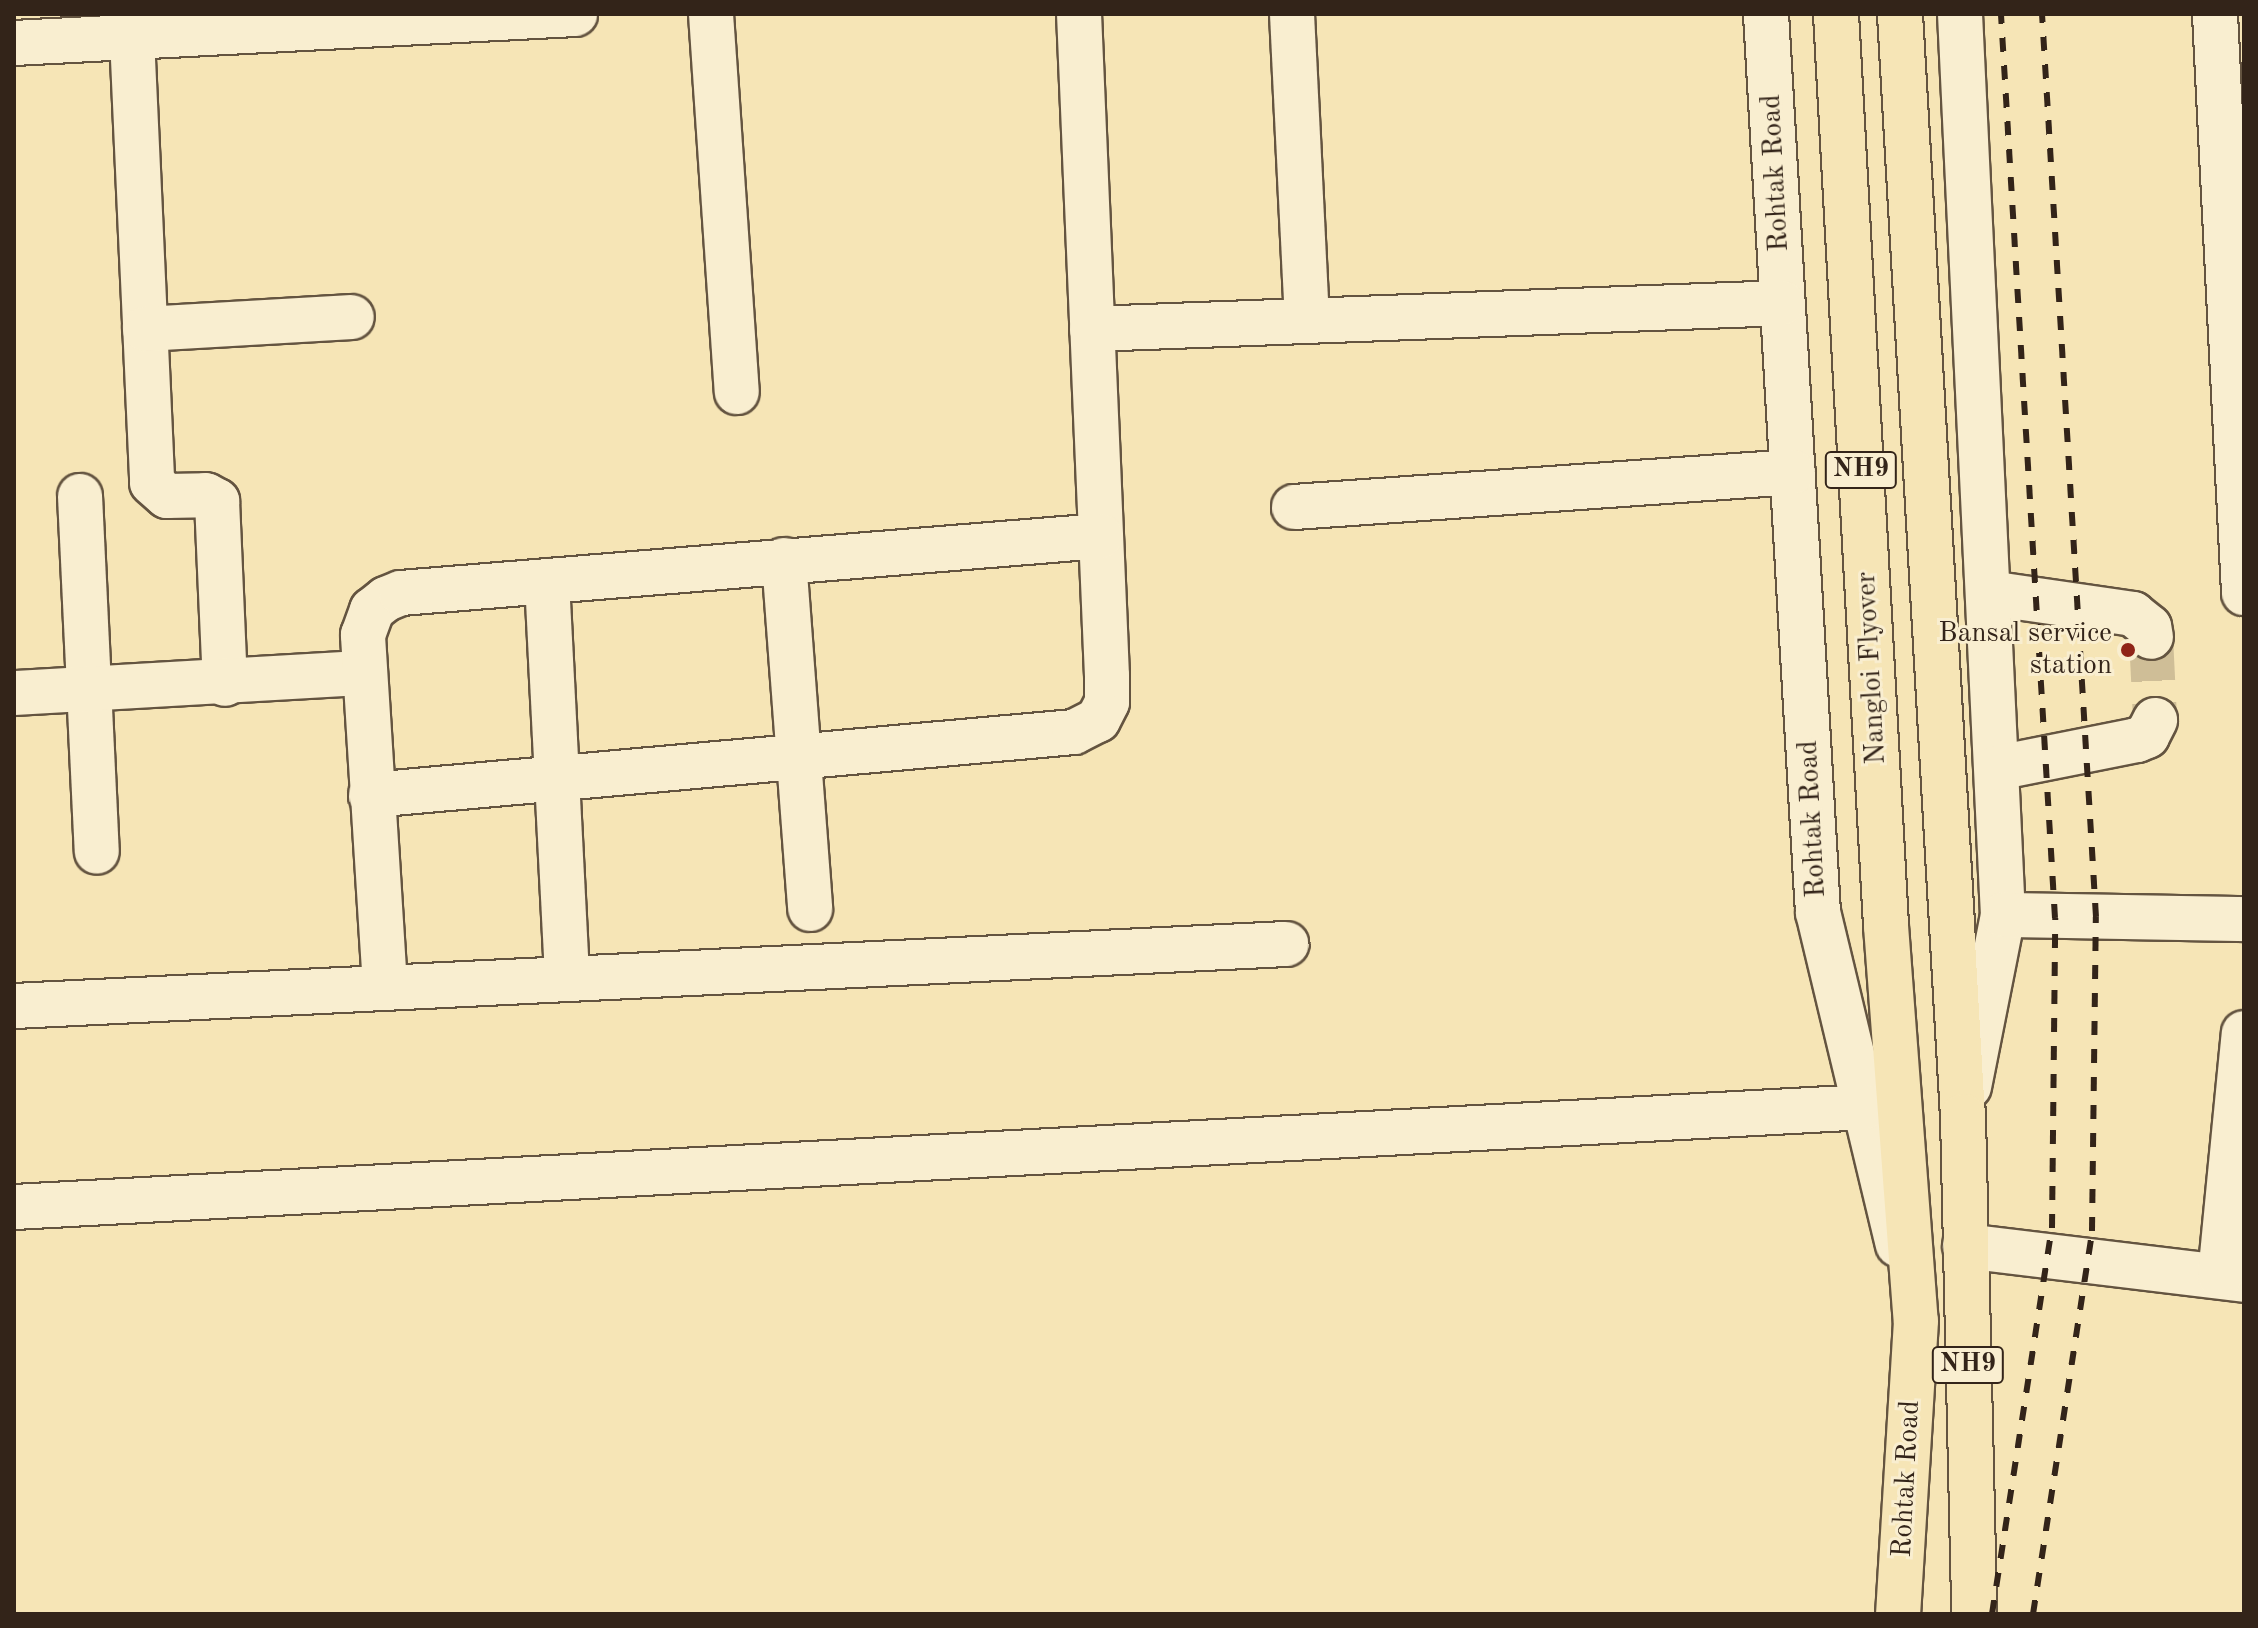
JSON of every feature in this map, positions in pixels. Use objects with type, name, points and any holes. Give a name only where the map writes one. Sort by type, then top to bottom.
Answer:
[{"type":"highway","name":"Nangloi Flyover","points":[[1836,14],[1886,926],[1916,1321]]},
{"type":"highway","name":"NH9","points":[[1900,14],[1949,923],[1963,1116]]},
{"type":"highway","name":"Rohtak Road","points":[[1963,1116],[1974,1614]]},
{"type":"highway","name":"Rohtak Road","points":[[1898,1614],[1916,1321]]},
{"type":"street","points":[[14,43],[132,37],[176,24],[575,14]]},
{"type":"street","points":[[711,14],[737,392]]},
{"type":"street","points":[[371,795],[1074,732],[1098,720],[1107,702],[1079,14]]},
{"type":"street","points":[[1292,14],[1307,321]]},
{"type":"street","name":"Rohtak Road","points":[[1766,14],[1818,912],[1916,1321]]},
{"type":"street","name":"Rohtak Road","points":[[1960,14],[2003,915],[1963,1116]]},
{"type":"street","points":[[2215,14],[2237,328],[2244,593]]},
{"type":"street","points":[[132,37],[154,489],[167,496],[212,497],[220,510],[225,684]]},
{"type":"street","points":[[1092,329],[1783,303]]},
{"type":"street","points":[[145,329],[352,317]]},
{"type":"street","points":[[1294,507],[1793,472]]},
{"type":"street","points":[[80,496],[97,852]]},
{"type":"street","points":[[385,986],[363,635],[372,610],[386,599],[401,593],[1101,536]]},
{"type":"street","points":[[784,560],[810,909]]},
{"type":"street","points":[[547,581],[567,977]]},
{"type":"street","points":[[1989,593],[2133,614],[2149,627],[2151,637]]},
{"type":"street","points":[[14,693],[225,684],[364,673]]},
{"type":"street","points":[[1997,768],[2137,740],[2147,736],[2155,720]]},
{"type":"street","points":[[2003,915],[2244,919]]},
{"type":"street","points":[[14,1006],[1286,944]]},
{"type":"street","points":[[1965,1246],[2232,1278],[2244,1033]]},
{"type":"street","points":[[14,1207],[1865,1107]]},
{"type":"tunnel","points":[[2151,637],[2155,720]]},
{"type":"railway","points":[[1992,1614],[2052,1228],[2055,918],[2001,14]]},
{"type":"railway","points":[[2033,1614],[2092,1231],[2096,917],[2042,14]]},
{"type":"place","name":"Bansal service station","points":[[2128,650]]}]
